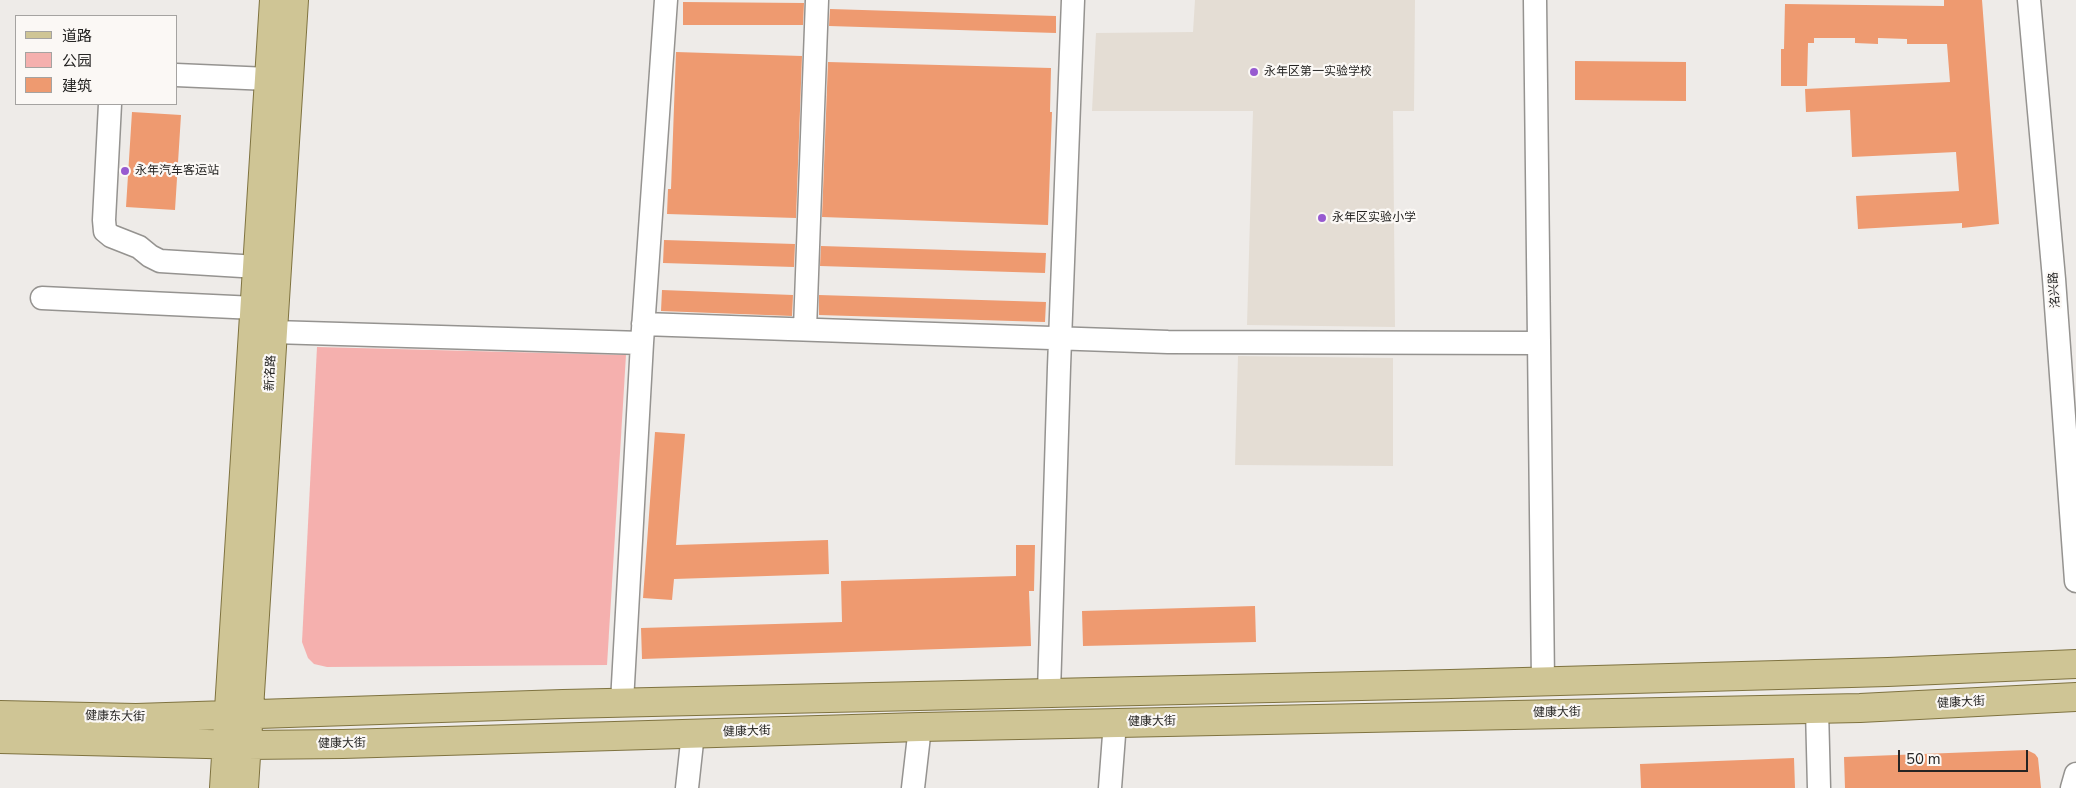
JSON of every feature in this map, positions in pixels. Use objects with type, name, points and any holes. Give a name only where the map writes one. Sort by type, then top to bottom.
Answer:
[{"type":"main road","name":"新洺路","points":[[239,714],[255,308],[274,0]]},
{"type":"main road","name":"新洺路","points":[[237,745],[273,332],[294,0]]},
{"type":"main road","points":[[239,714],[622,702],[1888,672],[2076,664]]},
{"type":"main road","name":"健康大街","points":[[237,745],[1115,722],[1817,708],[2076,697]]},
{"type":"main road","name":"健康东大街","points":[[0,715],[136,718],[239,714]]},
{"type":"main road","name":"健康东大街","points":[[0,739],[237,745]]},
{"type":"main road","points":[[224,788],[237,745]]},
{"type":"main road","points":[[237,745],[244,788]]},
{"type":"street","points":[[622,702],[642,334],[666,0]]},
{"type":"street","points":[[805,329],[817,0]]},
{"type":"street","points":[[1049,692],[1060,337],[1074,0]]},
{"type":"street","points":[[1535,0],[1543,681]]},
{"type":"street","name":"洺兴路","points":[[2029,0],[2054,279],[2076,581]]},
{"type":"street","name":"洺兴路","points":[[2044,0],[2076,376]]},
{"type":"street","points":[[178,75],[269,79]]},
{"type":"street","points":[[110,105],[105,231],[111,236],[139,247],[160,261],[258,267]]},
{"type":"street","points":[[42,298],[255,308]]},
{"type":"street","points":[[273,332],[642,334],[805,329],[1178,342],[1539,343]]},
{"type":"street","points":[[1817,708],[1819,788]]},
{"type":"street","points":[[1110,788],[1115,722]]},
{"type":"street","points":[[913,788],[920,727]]},
{"type":"street","points":[[687,788],[693,733]]},
{"type":"street","points":[[2072,788],[2076,774]]},
{"type":"shaded area","points":[[1195,0],[1415,0],[1414,111],[1393,111],[1395,327],[1247,325],[1253,111],[1092,111],[1096,33],[1193,32]]},
{"type":"shaded area","points":[[1238,356],[1393,358],[1393,466],[1235,465]]},
{"type":"green space","points":[[317,347],[626,355],[607,665],[327,667],[314,664],[308,658],[302,642]]},
{"type":"building","points":[[1944,0],[1982,0],[1999,224],[1962,228],[1962,223],[1858,229],[1856,196],[1959,191],[1956,152],[1852,157],[1850,110],[1806,112],[1805,89],[1950,82],[1947,44],[1907,44],[1907,39],[1878,38],[1878,44],[1855,43],[1855,38],[1814,38],[1814,43],[1808,43],[1807,86],[1781,86],[1781,49],[1784,49],[1785,4],[1944,6]]},
{"type":"building","points":[[683,2],[804,3],[803,25],[683,25]]},
{"type":"building","points":[[830,9],[1056,16],[1056,33],[829,26]]},
{"type":"building","points":[[676,52],[802,56],[796,218],[667,214],[668,189],[671,189]]},
{"type":"building","points":[[1575,61],[1686,62],[1686,101],[1575,100]]},
{"type":"building","points":[[828,62],[1051,68],[1050,112],[1052,112],[1048,225],[822,217]]},
{"type":"building","points":[[132,112],[181,115],[175,210],[126,207]]},
{"type":"building","points":[[664,240],[795,244],[794,267],[663,263]]},
{"type":"building","points":[[821,246],[1046,253],[1045,273],[820,266]]},
{"type":"building","points":[[662,290],[793,295],[792,316],[661,311]]},
{"type":"building","points":[[819,295],[1046,302],[1045,322],[819,315]]},
{"type":"building","points":[[655,432],[685,434],[676,545],[828,540],[829,574],[674,579],[672,600],[643,598]]},
{"type":"building","points":[[1016,545],[1035,545],[1034,591],[1029,591],[1031,646],[642,659],[641,628],[842,622],[841,581],[1016,576]]},
{"type":"building","points":[[1255,606],[1256,642],[1083,646],[1082,611]]},
{"type":"building","points":[[2027,750],[2038,758],[2041,788],[1845,788],[1844,757]]},
{"type":"building","points":[[1794,758],[1795,788],[1641,788],[1640,764]]},
{"type":"place","name":"永年区第一实验学校","points":[[1254,72]]},
{"type":"place","name":"永年汽车客运站","points":[[125,171]]},
{"type":"place","name":"永年区实验小学","points":[[1322,218]]}]
